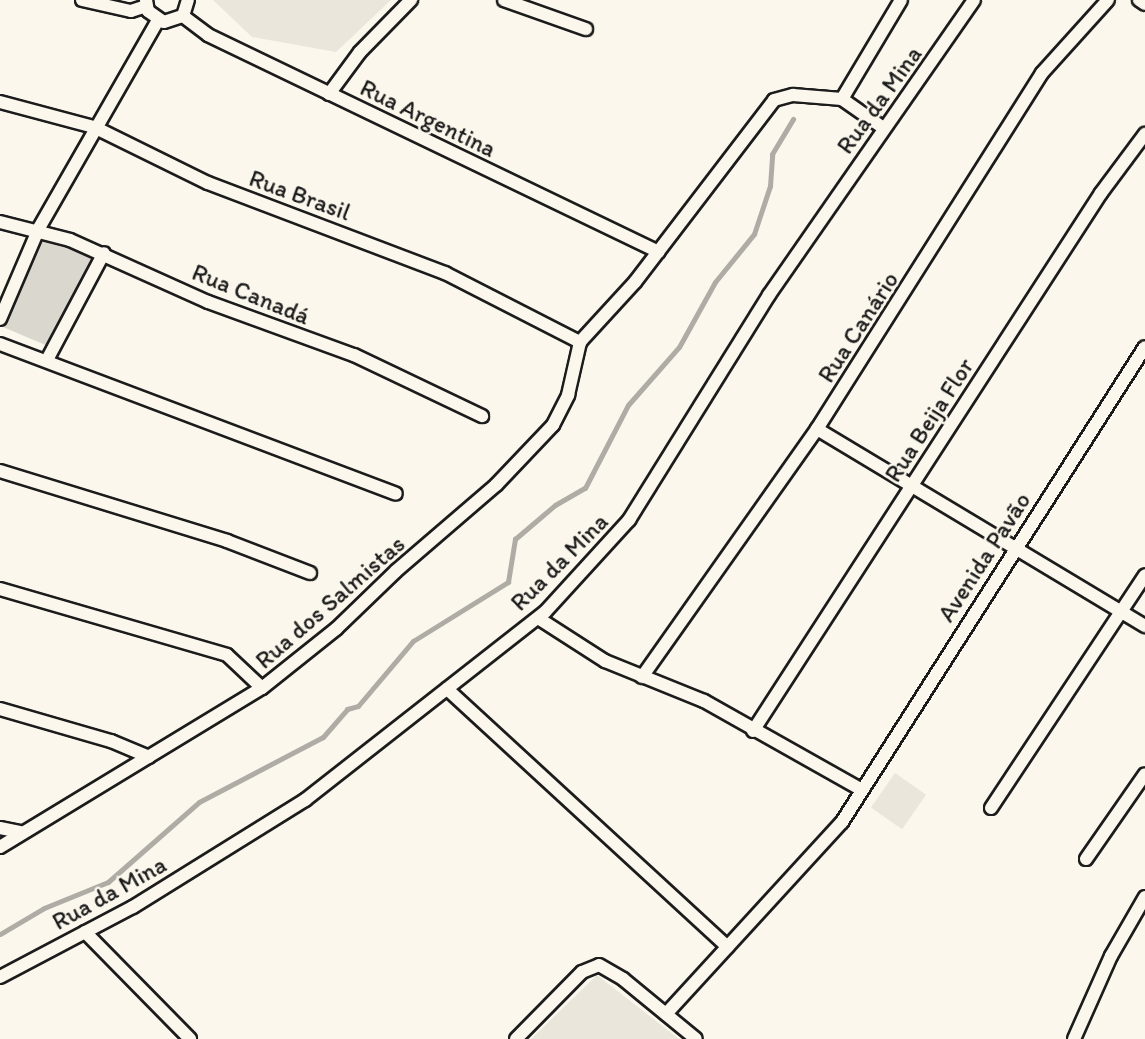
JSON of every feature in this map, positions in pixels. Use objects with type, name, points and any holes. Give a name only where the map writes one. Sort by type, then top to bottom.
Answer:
[{"type":"street","points":[[82,0],[131,11],[146,3],[158,20],[171,22],[183,16],[188,0]]},
{"type":"street","points":[[329,94],[360,52],[411,0]]},
{"type":"street","points":[[504,0],[586,29]]},
{"type":"street","points":[[842,99],[901,0]]},
{"type":"street","name":"Rua da Mina","points":[[0,977],[85,932],[306,800],[538,618],[629,520],[755,316],[882,127],[974,0]]},
{"type":"street","name":"Rua Canário","points":[[642,677],[817,429],[1042,73],[1108,0]]},
{"type":"street","points":[[1139,0],[1145,4]]},
{"type":"street","name":"Rua Argentina","points":[[183,16],[208,35],[658,252]]},
{"type":"street","points":[[0,319],[39,228],[94,127],[158,20]]},
{"type":"street","points":[[580,342],[658,252],[763,109],[774,100],[793,95],[842,99],[882,127]]},
{"type":"street","name":"Rua Brasil","points":[[0,102],[94,127],[208,183],[445,273],[580,342]]},
{"type":"street","name":"Rua Beija Flor","points":[[753,731],[1101,193],[1145,134]]},
{"type":"street","name":"Rua Canadá","points":[[0,222],[39,228],[104,253],[208,302],[354,355],[482,416]]},
{"type":"street","points":[[47,360],[104,253]]},
{"type":"street","name":"Rua dos Salmistas","points":[[0,847],[20,832],[262,688],[336,629],[535,446],[568,395],[580,342]]},
{"type":"street","points":[[0,344],[396,494]]},
{"type":"street","name":"Avenida Pavão","points":[[666,1014],[837,828],[1015,545],[1145,348]]},
{"type":"street","points":[[817,429],[1015,545],[1145,626]]},
{"type":"street","points":[[0,471],[215,537],[310,573]]},
{"type":"street","points":[[991,808],[1145,575]]},
{"type":"street","points":[[0,589],[227,655],[262,688]]},
{"type":"street","points":[[538,618],[568,641],[642,677],[704,701],[862,790]]},
{"type":"street","points":[[447,689],[728,947]]},
{"type":"street","points":[[0,709],[118,743],[149,757]]},
{"type":"street","points":[[1086,859],[1145,774]]},
{"type":"street","points":[[0,828],[20,832]]},
{"type":"street","points":[[1074,1039],[1111,956],[1145,897]]},
{"type":"street","points":[[85,932],[190,1039]]},
{"type":"street","points":[[516,1039],[592,966],[606,967],[696,1039]]},
{"type":"shaded area","points":[[213,0],[391,0],[336,52],[252,37]]},
{"type":"shaded area","points":[[42,235],[96,258],[57,350],[3,327]]},
{"type":"shaded area","points":[[895,773],[926,795],[902,829],[871,807]]},
{"type":"shaded area","points":[[597,975],[679,1039],[531,1039]]},
{"type":"waterway","points":[[0,934],[44,908],[108,882],[199,802],[323,737],[347,709],[358,706],[413,641],[508,582],[515,539],[555,505],[585,488],[628,405],[679,347],[715,282],[754,234],[770,186],[772,154],[793,119]]}]
